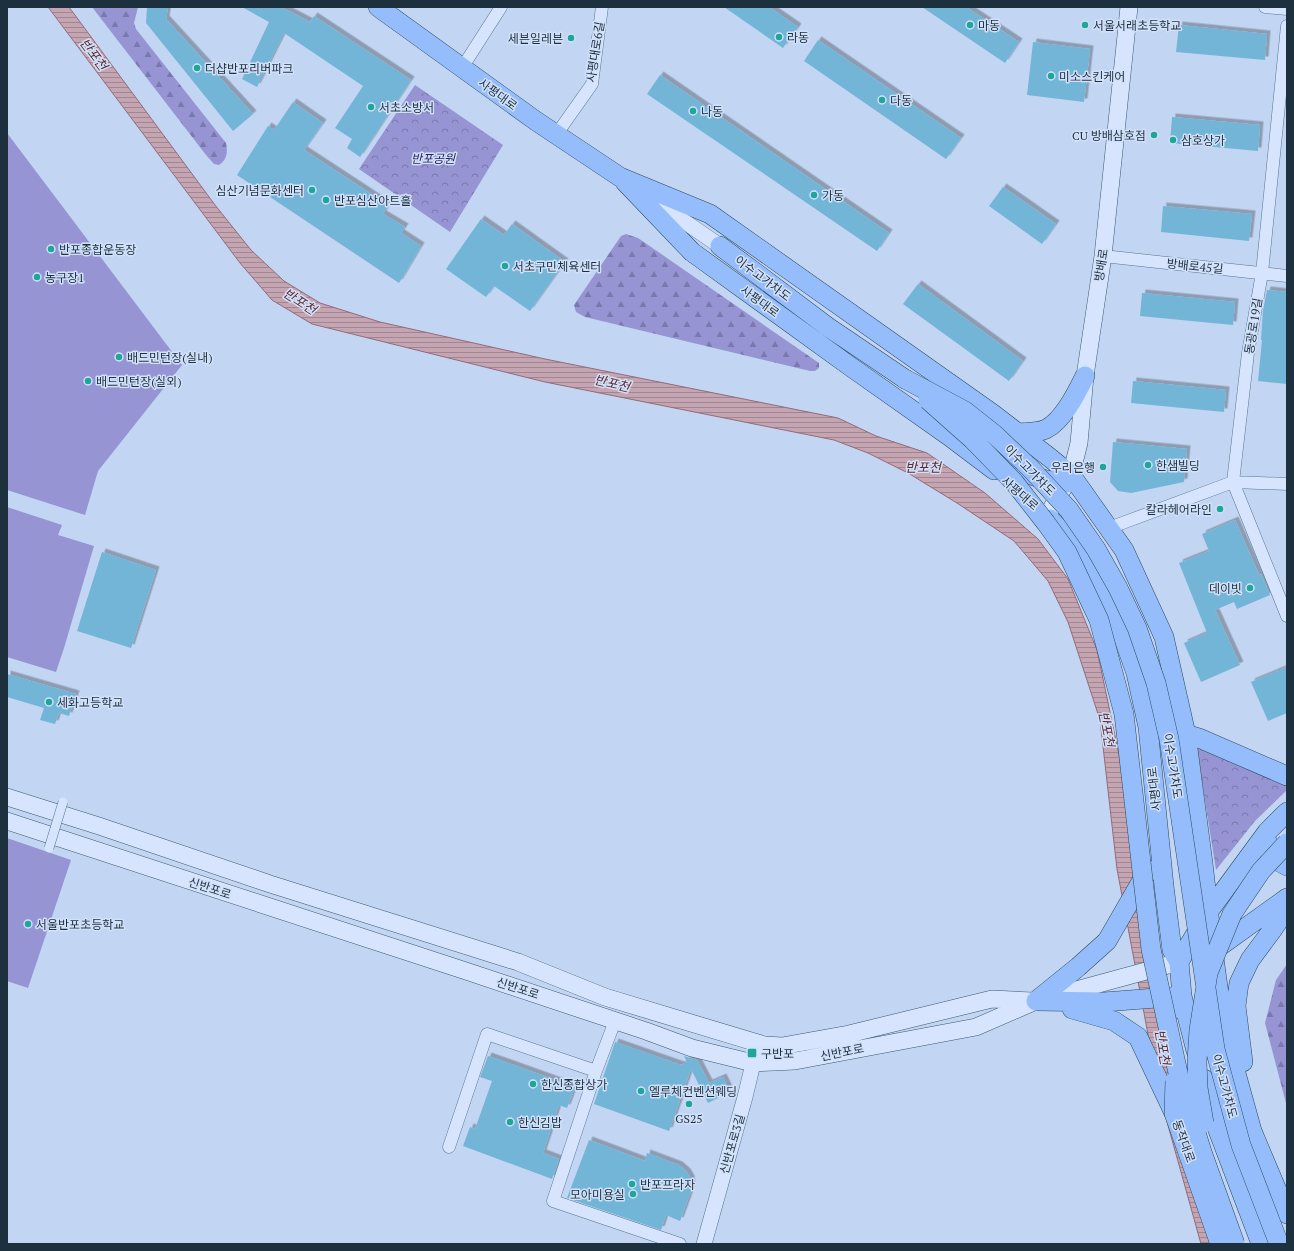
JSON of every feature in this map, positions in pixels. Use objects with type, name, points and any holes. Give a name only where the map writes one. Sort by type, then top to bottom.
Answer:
[{"type":"main road","name":"사평대로","points":[[378,7],[556,135],[620,176],[710,214],[993,414],[1018,433],[1069,479],[1109,528],[1124,550],[1164,637],[1186,734],[1209,911]]},
{"type":"main road","name":"방배로","points":[[1047,516],[1069,479],[1079,443],[1085,376],[1103,256],[1129,7]]},
{"type":"main road","name":"사평대로","points":[[620,176],[692,252],[997,472],[1047,516],[1080,550],[1115,614],[1136,673],[1148,727],[1165,896],[1176,956]]},
{"type":"main road","name":"이수고가차도","points":[[720,246],[828,327],[905,379],[965,411],[994,434],[1032,470],[1069,510],[1096,549],[1118,588],[1137,628],[1156,683],[1169,739],[1214,1049],[1241,1145],[1279,1244]]},
{"type":"main road","points":[[1018,433],[1040,431],[1052,425],[1074,397],[1085,376]]},
{"type":"main road","name":"이수고가차도","points":[[905,379],[973,440],[1019,488],[1067,552],[1099,620],[1124,714],[1151,949],[1178,1074],[1203,1155],[1235,1244]]},
{"type":"main road","points":[[975,448],[988,451],[998,449],[1002,444],[1006,435],[993,414]]},
{"type":"main road","points":[[949,436],[1036,477],[1058,483],[1069,479]]},
{"type":"main road","points":[[1186,734],[1199,738],[1287,776]]},
{"type":"main road","name":"신반포로","points":[[7,797],[99,826],[270,884],[518,962],[604,997],[764,1045],[782,1046],[849,1034],[992,999],[1036,1001]]},
{"type":"main road","points":[[1176,956],[1267,832],[1287,812]]},
{"type":"main road","name":"신반포로","points":[[7,821],[615,1021],[692,1048],[753,1063],[795,1061],[976,1027],[1036,1001],[1158,968],[1176,956]]},
{"type":"main road","points":[[1267,832],[1269,851],[1278,862],[1287,866]]},
{"type":"main road","points":[[1036,1001],[1107,941],[1144,878],[1159,843]]},
{"type":"main road","name":"동작대로","points":[[1247,1244],[1204,1123],[1198,1088],[1197,1062],[1199,1030],[1208,973],[1232,914],[1261,871],[1287,843]]},
{"type":"main road","points":[[1176,956],[1213,951],[1287,898]]},
{"type":"main road","points":[[1252,1130],[1236,1006],[1239,983],[1250,960],[1287,908]]},
{"type":"main road","points":[[1209,911],[1224,1030],[1252,1130],[1287,1214]]},
{"type":"main road","name":"동작대로","points":[[1176,956],[1173,997],[1176,1056],[1174,1113],[1220,1244]]},
{"type":"main road","points":[[1036,1001],[1104,1002],[1173,997],[1216,1125],[1261,1244]]},
{"type":"main road","points":[[1036,1001],[1114,1020],[1138,1037],[1174,1113]]},
{"type":"street","points":[[462,68],[501,7]]},
{"type":"street","name":"사평대로6길","points":[[556,135],[592,84],[602,7]]},
{"type":"street","points":[[1265,7],[1287,9]]},
{"type":"street","name":"동광로19길","points":[[1287,26],[1262,273],[1248,353],[1233,482],[1287,616]]},
{"type":"street","name":"사평대로","points":[[620,176],[720,246]]},
{"type":"street","name":"방배로45길","points":[[1103,256],[1287,276]]},
{"type":"street","points":[[1109,528],[1233,482],[1287,484]]},
{"type":"street","points":[[49,848],[63,802]]},
{"type":"street","points":[[615,1021],[596,1071],[553,1201],[680,1244]]},
{"type":"street","points":[[449,1147],[487,1034],[596,1071]]},
{"type":"street","name":"신반포로3길","points":[[704,1244],[743,1104],[758,1043]]},
{"type":"green space","points":[[92,7],[138,7],[134,23],[136,29],[226,143],[226,156],[222,163],[219,165],[214,164],[206,155]]},
{"type":"green space","name":"반포공원","points":[[415,85],[503,145],[450,232],[359,169]]},
{"type":"green space","name":"반포종합운동장","points":[[7,133],[182,365],[98,471],[85,515],[7,490]]},
{"type":"green space","points":[[626,234],[638,238],[819,363],[819,368],[815,371],[810,371],[585,317],[576,312],[574,305],[621,236]]},
{"type":"green space","points":[[7,507],[62,525],[58,535],[94,546],[56,672],[7,657]]},
{"type":"green space","points":[[1196,744],[1287,783],[1287,790],[1255,821],[1216,870]]},
{"type":"green space","name":"서울반포초등학교","points":[[7,838],[71,860],[28,988],[7,981]]},
{"type":"green space","points":[[1287,964],[1287,1107],[1265,1023],[1276,980]]},
{"type":"water","name":"반포천","points":[[48,7],[69,7],[215,205],[251,250],[284,281],[320,303],[380,322],[545,359],[838,418],[876,436],[927,453],[985,493],[1038,539],[1068,579],[1097,650],[1119,755],[1141,877],[1217,1244],[1201,1244],[1159,1093],[1117,869],[1100,720],[1068,622],[1048,581],[1014,541],[957,503],[908,473],[868,453],[834,440],[545,382],[312,324],[272,300],[240,263]]},
{"type":"building","name":"더샵반포리버파크","points":[[147,7],[168,7],[166,19],[253,114],[233,131],[146,23]]},
{"type":"building","name":"서초소방서","points":[[242,7],[281,7],[310,22],[314,16],[411,80],[360,157],[347,148],[352,139],[335,128],[363,86],[284,33],[257,87],[242,79],[269,22]]},
{"type":"building","name":"라동","points":[[724,7],[769,7],[798,27],[783,48]]},
{"type":"building","name":"마동","points":[[922,7],[966,7],[1019,42],[1005,63]]},
{"type":"building","points":[[1179,25],[1267,34],[1265,60],[1176,52]]},
{"type":"building","name":"다동","points":[[818,40],[961,138],[946,159],[804,61]]},
{"type":"building","points":[[1033,42],[1090,49],[1084,102],[1027,95]]},
{"type":"building","points":[[660,75],[889,233],[877,251],[647,94]]},
{"type":"building","name":"심산기념문화센터","points":[[293,102],[323,123],[304,150],[388,205],[383,214],[405,227],[401,233],[421,246],[399,283],[237,175],[268,126],[274,130]]},
{"type":"building","points":[[1172,117],[1260,125],[1258,151],[1170,143]]},
{"type":"building","points":[[1003,187],[1056,224],[1042,244],[989,206]]},
{"type":"building","points":[[1163,206],[1252,214],[1249,241],[1161,232]]},
{"type":"building","name":"서초구민체육센터","points":[[481,219],[504,235],[512,224],[565,262],[530,311],[494,286],[486,297],[446,269]]},
{"type":"building","points":[[918,284],[1023,361],[1009,381],[903,304]]},
{"type":"building","points":[[1267,290],[1287,292],[1287,384],[1258,381],[1263,310]]},
{"type":"building","points":[[1142,293],[1235,302],[1233,325],[1140,316]]},
{"type":"building","points":[[1133,381],[1226,390],[1224,412],[1131,403]]},
{"type":"building","name":"한샘빌딩","points":[[1113,442],[1187,449],[1184,482],[1131,493],[1118,491],[1110,482]]},
{"type":"building","points":[[1235,520],[1259,575],[1261,574],[1270,595],[1237,609],[1234,602],[1215,610],[1240,665],[1201,682],[1184,643],[1207,633],[1179,563],[1209,551],[1202,534]]},
{"type":"building","points":[[102,552],[156,570],[131,648],[77,631]]},
{"type":"building","points":[[1287,667],[1287,713],[1268,721],[1251,682]]},
{"type":"building","name":"세화고등학교","points":[[7,674],[76,694],[69,716],[59,713],[55,724],[40,720],[44,708],[7,697]]},
{"type":"building","name":"엘루체컨벤션웨딩","points":[[615,1042],[681,1065],[687,1062],[684,1056],[697,1060],[709,1083],[723,1077],[730,1092],[708,1103],[691,1069],[669,1131],[594,1104]]},
{"type":"building","points":[[488,1056],[575,1087],[567,1108],[559,1105],[543,1153],[559,1159],[552,1179],[463,1146],[470,1127],[475,1129],[492,1081],[480,1077]]},
{"type":"building","name":"반포프라자","points":[[589,1140],[645,1161],[647,1153],[679,1165],[687,1172],[691,1179],[692,1188],[680,1221],[666,1215],[661,1230],[567,1198]]},
{"type":"place","name":"마동","points":[[970,25]]},
{"type":"place","name":"서울서래초등학교","points":[[1085,25]]},
{"type":"place","name":"라동","points":[[779,37]]},
{"type":"place","name":"세븐일레븐","points":[[571,38]]},
{"type":"place","name":"더샵반포리버파크","points":[[197,68]]},
{"type":"place","name":"미소스킨케어","points":[[1051,76]]},
{"type":"place","name":"다동","points":[[882,100]]},
{"type":"place","name":"서초소방서","points":[[371,107]]},
{"type":"place","name":"나동","points":[[693,111]]},
{"type":"place","name":"CU 방배삼호점","points":[[1154,135]]},
{"type":"place","name":"삼호상가","points":[[1173,140]]},
{"type":"place","name":"심산기념문화센터","points":[[312,190]]},
{"type":"place","name":"가동","points":[[814,195]]},
{"type":"place","name":"반포심산아트홀","points":[[326,200]]},
{"type":"place","name":"반포종합운동장","points":[[51,249]]},
{"type":"place","name":"서초구민체육센터","points":[[505,266]]},
{"type":"place","name":"농구장1","points":[[37,277]]},
{"type":"place","name":"배드민턴장(실내)","points":[[119,357]]},
{"type":"place","name":"배드민턴장(실외)","points":[[88,381]]},
{"type":"place","name":"한샘빌딩","points":[[1148,465]]},
{"type":"place","name":"우리은행","points":[[1103,467]]},
{"type":"place","name":"칼라헤어라인","points":[[1220,509]]},
{"type":"place","name":"데이빗","points":[[1250,588]]},
{"type":"place","name":"세화고등학교","points":[[49,702]]},
{"type":"place","name":"서울반포초등학교","points":[[28,924]]},
{"type":"place","name":"구반포","points":[[752,1053]]},
{"type":"place","name":"한신종합상가","points":[[533,1084]]},
{"type":"place","name":"엘루체컨벤션웨딩","points":[[641,1091]]},
{"type":"place","name":"GS25","points":[[689,1104]]},
{"type":"place","name":"한신김밥","points":[[510,1122]]},
{"type":"place","name":"반포프라자","points":[[632,1184]]},
{"type":"place","name":"모아미용실","points":[[633,1194]]}]
